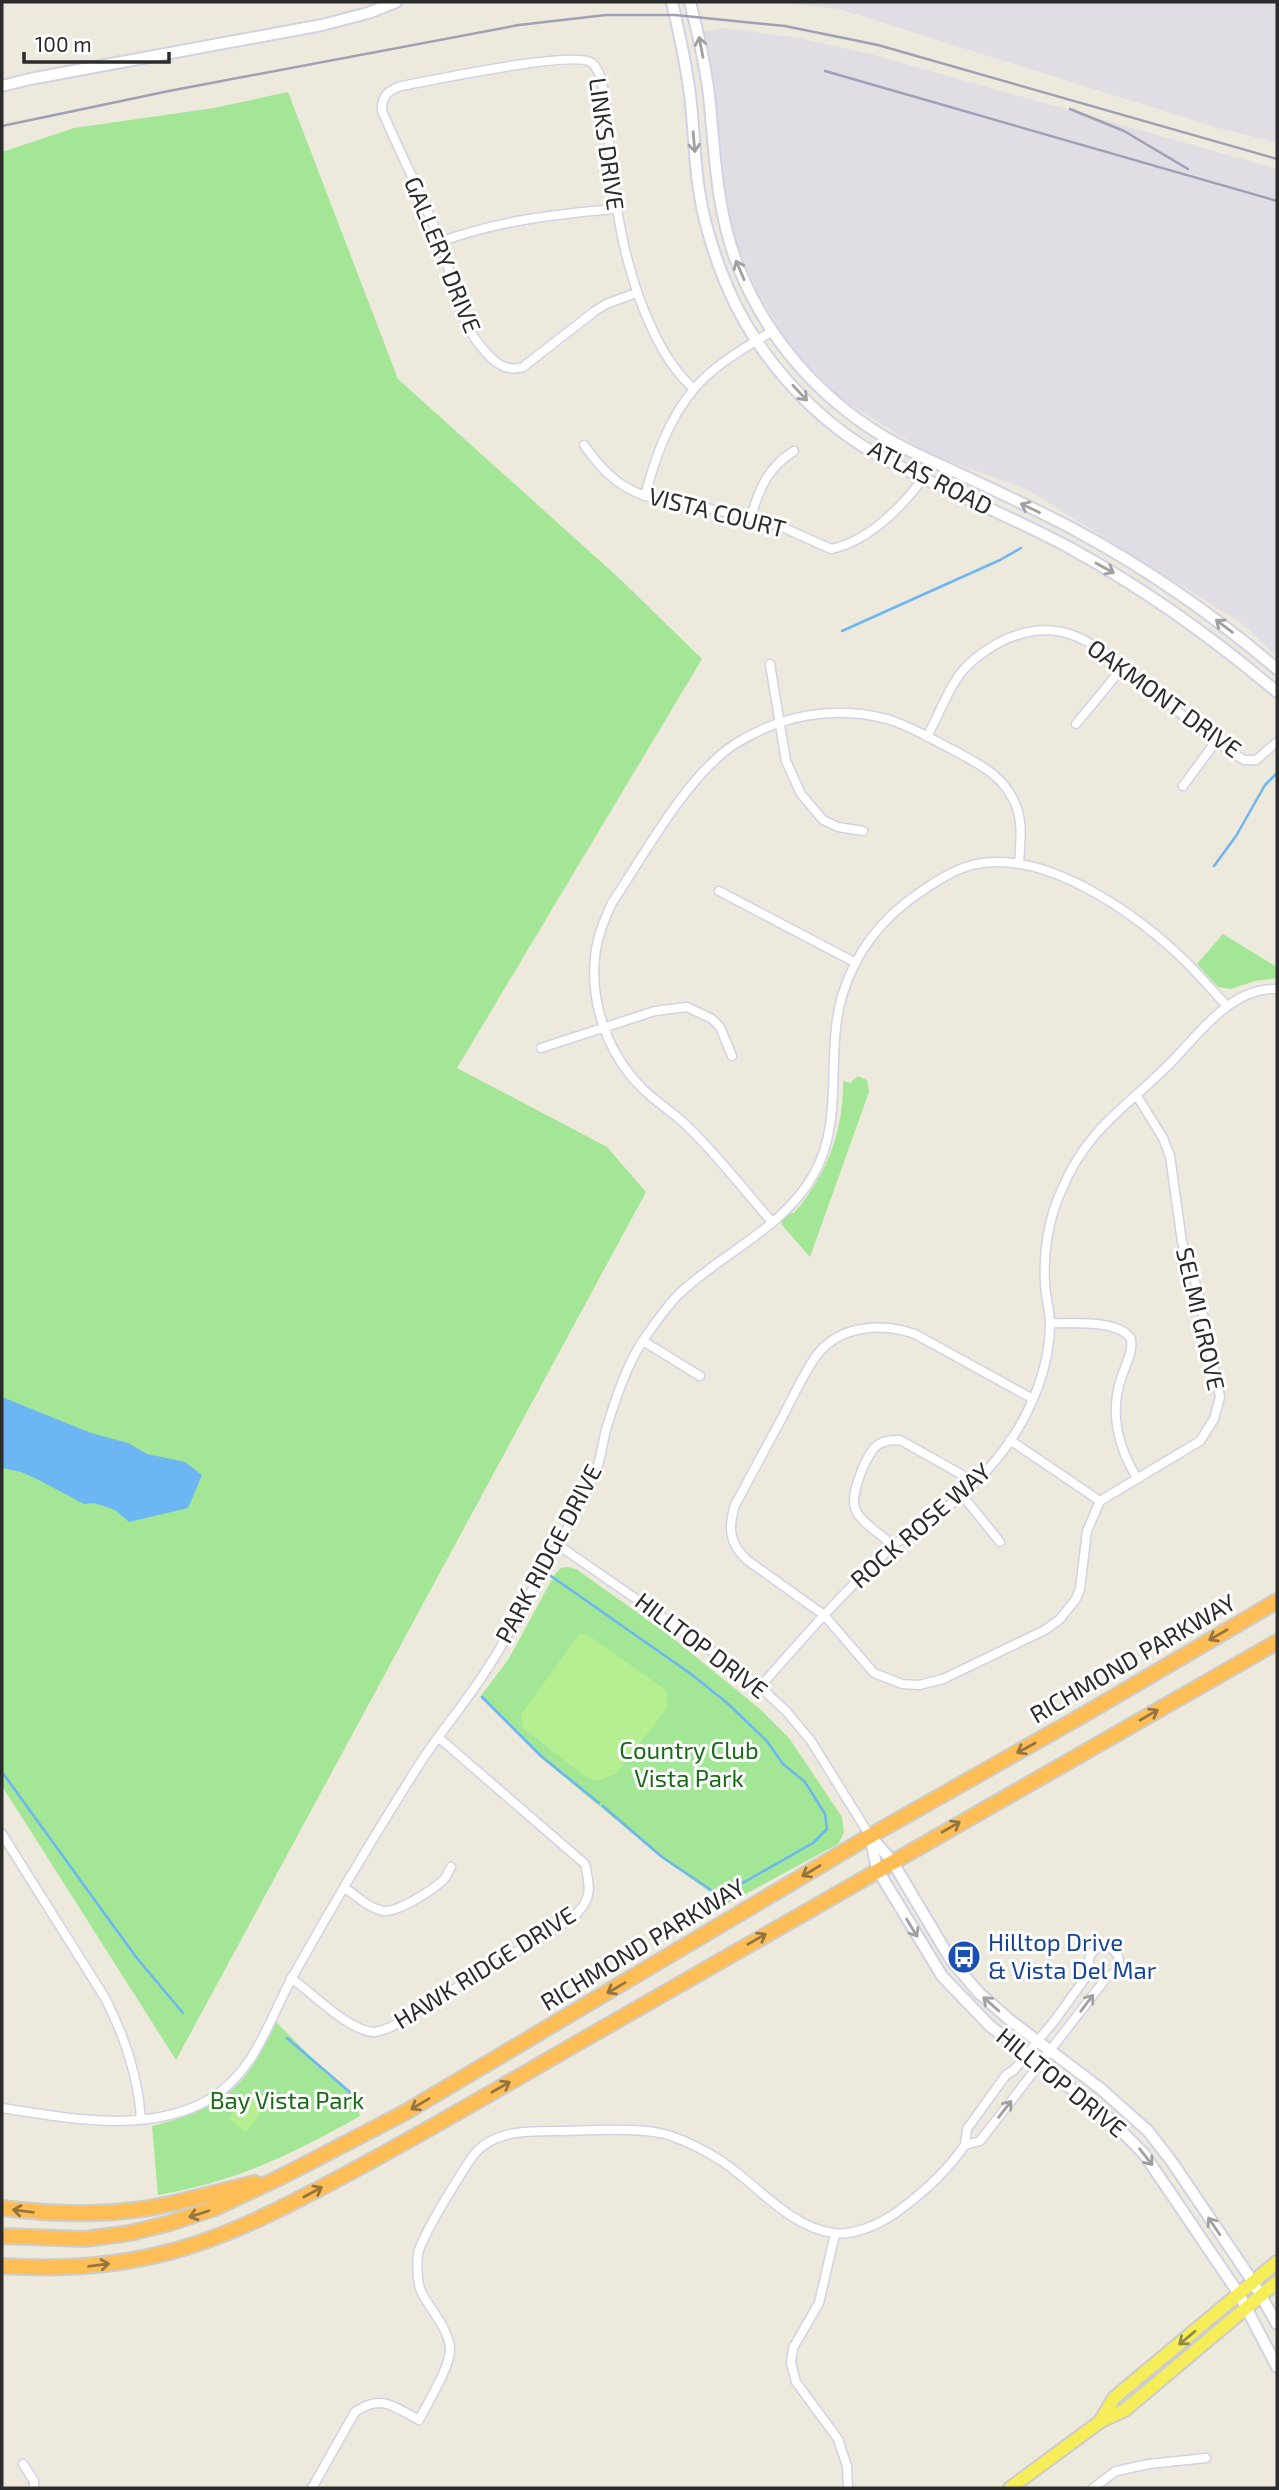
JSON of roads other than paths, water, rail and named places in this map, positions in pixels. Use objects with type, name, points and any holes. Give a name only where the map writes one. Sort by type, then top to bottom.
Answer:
[{"type":"highway","name":"RICHMOND PARKWAY","points":[[2,2236],[85,2239],[130,2233],[215,2208],[283,2176],[404,2113],[870,1836],[1277,1601]]},
{"type":"highway","name":"RICHMOND PARKWAY","points":[[2,2266],[89,2266],[181,2249],[220,2235],[295,2201],[418,2135],[877,1869],[1277,1642]]},
{"type":"highway","points":[[2,2208],[43,2213],[147,2208],[283,2176]]},
{"type":"main road","points":[[1101,2421],[1114,2398],[1277,2262]]},
{"type":"main road","points":[[1010,2488],[1101,2421],[1125,2410],[1277,2282]]},
{"type":"street","points":[[2,86],[322,25],[368,13],[396,2]]},
{"type":"street","name":"ATLAS ROAD","points":[[672,2],[690,95],[699,190],[707,229],[721,272],[756,341],[784,376],[824,416],[872,451],[1124,578],[1196,627],[1277,692]]},
{"type":"street","name":"ATLAS ROAD","points":[[690,2],[708,93],[717,187],[738,266],[772,331],[819,388],[881,436],[1027,506],[1133,563],[1207,612],[1277,669]]},
{"type":"street","name":"LINKS DRIVE","points":[[382,106],[383,98],[390,90],[401,86],[517,65],[570,59],[584,59],[592,63],[600,75],[604,93],[615,209],[636,293],[667,357],[694,389]]},
{"type":"street","name":"GALLERY DRIVE","points":[[382,106],[392,136],[440,242],[475,339],[496,363],[510,370],[523,367],[606,304],[636,293]]},
{"type":"street","points":[[440,242],[487,226],[568,213],[615,209]]},
{"type":"street","points":[[645,496],[662,442],[694,389],[727,360],[772,331]]},
{"type":"street","name":"VISTA COURT","points":[[584,445],[616,482],[645,496],[751,517],[831,549],[839,548],[893,513],[924,477]]},
{"type":"street","points":[[751,517],[763,482],[772,468],[794,451]]},
{"type":"street","name":"OAKMONT DRIVE","points":[[927,737],[956,680],[979,655],[1006,639],[1043,630],[1061,632],[1093,643],[1236,755],[1250,761],[1256,760],[1277,742]]},
{"type":"street","points":[[770,664],[786,761],[800,794],[823,820],[838,827],[863,831]]},
{"type":"street","points":[[1076,724],[1123,667]]},
{"type":"street","points":[[772,1222],[690,1129],[631,1076],[611,1047],[596,996],[594,960],[598,940],[612,902],[681,799],[704,770],[734,744],[779,722],[800,715],[823,713],[888,719],[984,766],[1006,787],[1020,818],[1018,864]]},
{"type":"street","points":[[1183,786],[1217,740]]},
{"type":"street","name":"PARK RIDGE DRIVE","points":[[2,2108],[59,2117],[141,2119],[177,2113],[204,2102],[229,2086],[245,2069],[256,2054],[291,1979],[419,1763],[489,1667],[558,1545],[599,1463],[605,1431],[625,1377],[643,1341],[678,1295],[772,1222],[797,1199],[815,1173],[827,1142],[833,1112],[836,1025],[843,995],[856,963],[872,936],[893,912],[944,876],[972,865],[998,862],[1044,870],[1116,907],[1183,960],[1227,1006]]},
{"type":"street","points":[[719,891],[856,963]]},
{"type":"street","name":"ROCK ROSE WAY","points":[[760,1687],[824,1615],[894,1546],[962,1495],[986,1472],[1010,1440],[1033,1399],[1048,1351],[1050,1323],[1045,1282],[1046,1250],[1051,1221],[1061,1190],[1087,1142],[1227,1006],[1246,996],[1277,989]]},
{"type":"street","points":[[541,1048],[654,1011],[687,1007],[712,1019],[720,1027],[733,1056]]},
{"type":"street","name":"SELMI GROVE","points":[[1100,1501],[1200,1441],[1214,1419],[1220,1397],[1220,1385],[1198,1291],[1182,1242],[1170,1156],[1163,1138],[1137,1096]]},
{"type":"street","points":[[1050,1323],[1110,1325],[1120,1328],[1131,1339],[1130,1355],[1121,1379],[1116,1414],[1122,1447],[1137,1478]]},
{"type":"street","points":[[1010,1440],[1100,1501],[1087,1531],[1080,1589],[1076,1599],[1060,1619],[1045,1630],[943,1679],[919,1685],[902,1684],[874,1674],[824,1615],[735,1549],[730,1522],[735,1505],[815,1357],[835,1340],[858,1329],[878,1326],[898,1328],[915,1334],[1033,1399]]},
{"type":"street","points":[[643,1341],[700,1376]]},
{"type":"street","points":[[894,1546],[860,1516],[854,1507],[853,1492],[876,1445],[887,1440],[900,1440],[975,1482]]},
{"type":"street","points":[[962,1495],[1000,1542]]},
{"type":"street","name":"HILLTOP DRIVE","points":[[558,1545],[630,1593],[760,1687],[786,1711],[811,1741],[870,1836],[892,1861],[954,1965],[995,2008],[1125,2109],[1148,2132],[1172,2162],[1253,2282],[1277,2324]]},
{"type":"street","name":"HAWK RIDGE DRIVE","points":[[291,1979],[342,2018],[366,2031],[377,2032],[391,2027],[571,1919],[587,1902],[589,1890],[585,1864],[438,1737]]},
{"type":"street","points":[[2,1834],[115,2018],[125,2040],[139,2090],[141,2119]]},
{"type":"street","name":"HILLTOP DRIVE","points":[[870,1836],[877,1869],[942,1976],[972,2009],[1106,2115],[1144,2154],[1239,2294],[1277,2367]]},
{"type":"street","points":[[345,1888],[370,1905],[391,1911],[401,1908],[443,1880],[451,1867]]},
{"type":"street","points":[[313,2488],[355,2412],[377,2401],[419,2420],[447,2363],[450,2349],[442,2325],[419,2288],[418,2254],[428,2231],[481,2146],[498,2137],[526,2131],[645,2131],[667,2134],[698,2147],[724,2163],[796,2218],[816,2229],[835,2234],[865,2228],[884,2221],[929,2186],[965,2146],[980,2141],[1107,1977],[1117,1970],[1116,1954],[1107,1948],[1101,1948],[1089,1959],[1091,1970],[1107,1977]]},
{"type":"street","points":[[965,2146],[967,2129],[1006,2075],[1014,2070],[1055,2020],[1091,1970]]},
{"type":"street","points":[[835,2234],[819,2303],[793,2348],[791,2363],[796,2382],[838,2440],[847,2466],[848,2488]]},
{"type":"street","points":[[1093,2488],[1116,2471],[1149,2463],[1206,2458]]},
{"type":"street","points":[[23,2463],[34,2481],[34,2488]]},
{"type":"water","points":[[2,1397],[91,1433],[128,1443],[147,1454],[185,1462],[202,1475],[188,1508],[129,1522],[115,1510],[94,1503],[84,1504],[21,1472],[2,1468]]},
{"type":"waterway","points":[[842,631],[1021,548]]},
{"type":"waterway","points":[[1214,866],[1236,836],[1265,785],[1277,773]]},
{"type":"waterway","points":[[551,1576],[691,1674],[726,1702],[766,1740],[783,1764],[805,1782],[825,1814],[827,1829],[813,1843],[718,1897]]},
{"type":"waterway","points":[[482,1697],[541,1756],[599,1803]]},
{"type":"waterway","points":[[2,1772],[136,1957],[183,2013]]},
{"type":"waterway","points":[[603,1806],[662,1857],[720,1896]]},
{"type":"waterway","points":[[287,2038],[352,2094]]},
{"type":"railway","points":[[2,126],[169,91],[519,25],[606,15],[675,15],[785,26],[878,45],[1277,159]]},
{"type":"railway","points":[[825,71],[1277,201]]},
{"type":"railway","points":[[1070,109],[1124,131],[1188,169]]},
{"type":"place","name":"Hilltop Drive & Vista Del Mar","points":[[964,1957]]},
{"type":"park label","name":"Country Club Vista Park","points":[[689,1765]]},
{"type":"park label","name":"Bay Vista Park","points":[[287,2101]]}]
